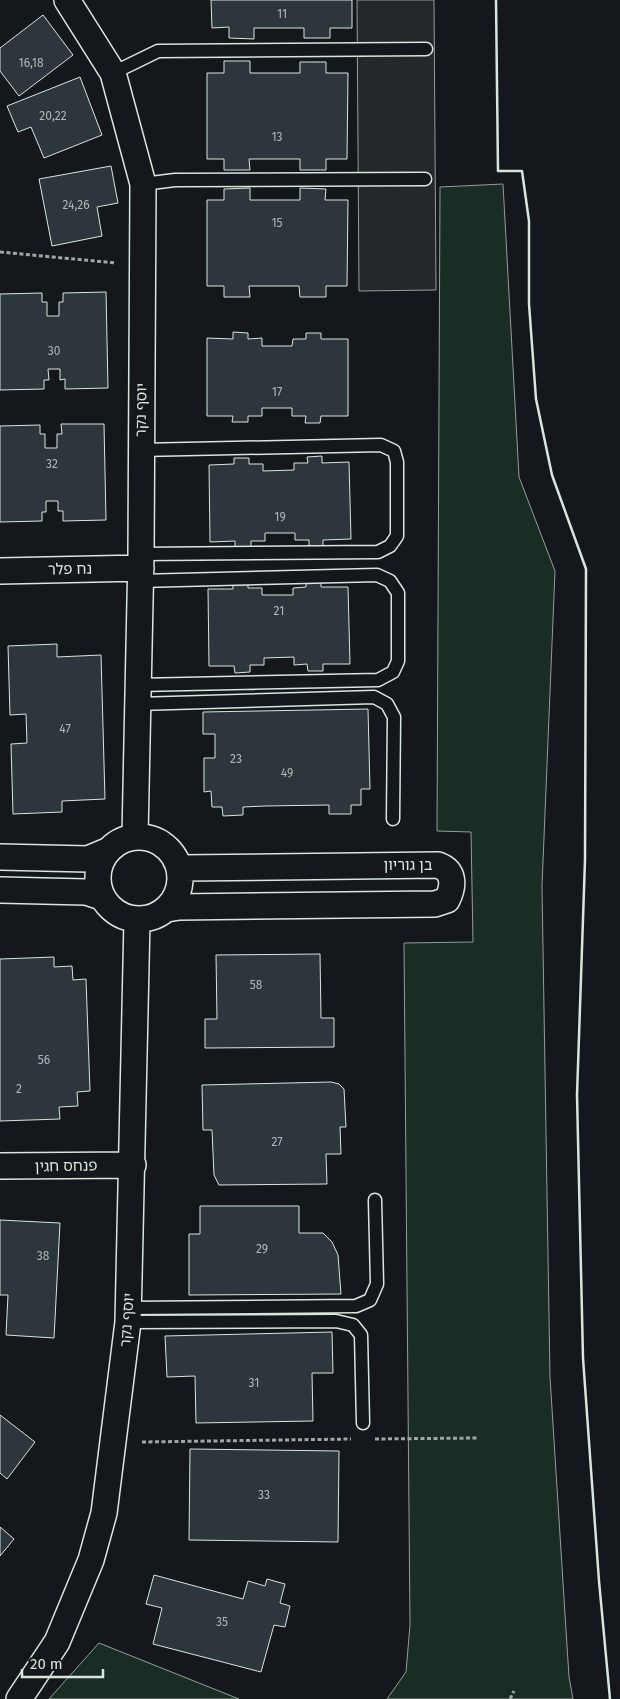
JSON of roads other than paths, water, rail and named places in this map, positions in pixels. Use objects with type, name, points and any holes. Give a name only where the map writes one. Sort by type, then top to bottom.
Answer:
[{"type":"street","name":"יוסף נקר","points":[[67,0],[113,73],[143,184],[140,450],[141,567],[135,836]]},
{"type":"street","name":"נח פלר","points":[[0,571],[141,567]]},
{"type":"street","points":[[0,857],[88,859],[107,851],[115,844],[135,836],[148,837],[170,850],[180,874],[180,887],[175,899],[167,909],[148,919],[137,920],[116,914],[101,897],[98,885],[97,873],[107,851]]},
{"type":"street","name":"בן גוריון","points":[[167,909],[179,907],[435,904],[447,900],[453,888],[452,877],[447,868],[438,865],[182,868],[176,861]]},
{"type":"street","points":[[0,890],[86,892],[101,897]]},
{"type":"street","name":"יוסף נקר","points":[[19,1699],[57,1642],[91,1560],[104,1513],[128,1315],[133,1165],[137,920]]},
{"type":"street","name":"פנחס חגין","points":[[0,1166],[133,1165]]},
{"type":"lane","points":[[113,73],[158,51],[426,49]]},
{"type":"lane","points":[[143,184],[175,180],[425,179]]},
{"type":"lane","points":[[140,450],[381,445],[394,451],[397,462],[397,536],[390,546],[378,552],[141,567]]},
{"type":"lane","points":[[138,695],[378,680],[393,672],[398,661],[398,593],[390,581],[377,575],[141,567]]},
{"type":"lane","points":[[138,695],[374,697],[387,704],[394,717],[393,819]]},
{"type":"lane","points":[[128,1315],[356,1306],[370,1300],[377,1284],[375,1200]]},
{"type":"lane","points":[[128,1315],[336,1321],[353,1325],[361,1335],[363,1423]]}]
